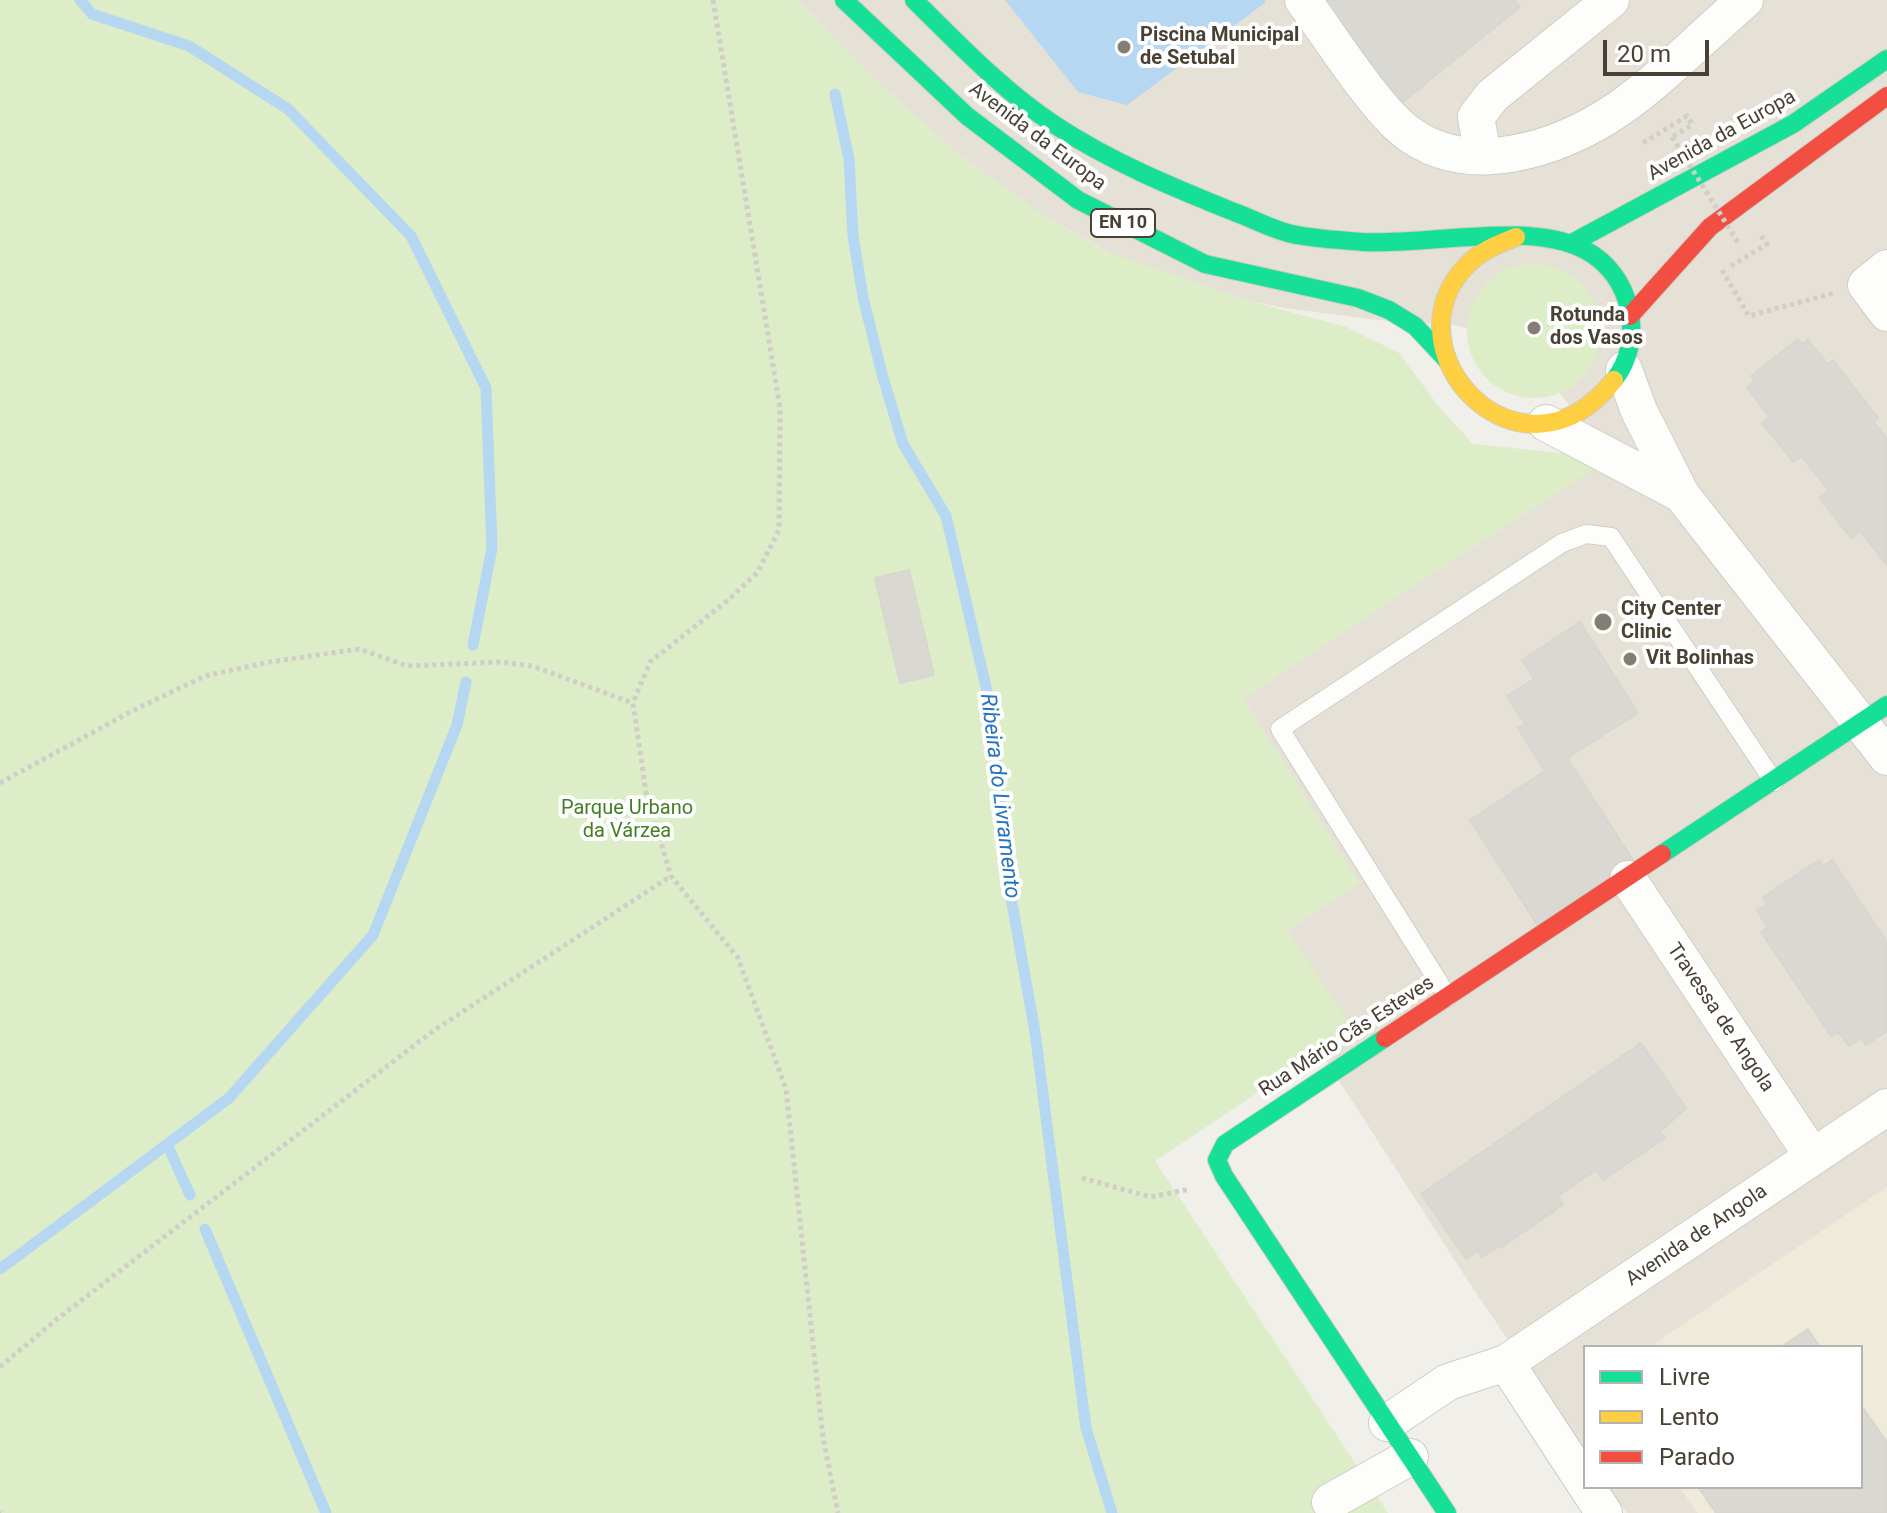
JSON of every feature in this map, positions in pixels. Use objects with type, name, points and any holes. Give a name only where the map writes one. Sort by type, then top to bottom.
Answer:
[{"type":"main road","name":"Avenida da Europa","points":[[844,0],[967,116],[1078,200],[1205,264],[1358,298],[1389,310],[1415,326],[1446,359]]},
{"type":"main road","name":"Avenida da Europa","points":[[914,0],[972,57],[1053,124],[1143,176],[1231,211],[1294,235],[1366,242],[1516,237]]},
{"type":"main road","name":"Avenida da Europa","points":[[1572,243],[1793,124],[1887,59]]},
{"type":"main road","points":[[1630,316],[1710,227],[1887,96]]},
{"type":"main road","points":[[1545,236],[1572,243],[1604,262],[1620,285],[1630,316],[1630,343],[1624,370],[1606,394],[1582,411],[1546,423],[1506,421],[1480,407],[1459,387],[1446,359],[1442,327],[1446,301],[1458,275],[1482,252],[1516,237],[1545,236]]},
{"type":"main road","name":"Rua Mário Cãs Esteves","points":[[1224,1176],[1217,1164],[1217,1153],[1225,1144],[1875,715]]},
{"type":"main road","points":[[1224,1176],[1447,1513]]},
{"type":"street","points":[[1303,0],[1402,129],[1428,146],[1483,156],[1512,154],[1543,146],[1620,108],[1745,0]]},
{"type":"street","points":[[1483,156],[1476,117],[1492,96],[1611,0]]},
{"type":"street","points":[[1624,370],[1639,411],[1681,494],[1875,715],[1887,757]]},
{"type":"street","points":[[1546,423],[1681,494]]},
{"type":"street","name":"Travessa de Angola","points":[[1628,879],[1813,1157]]},
{"type":"street","name":"Avenida de Angola","points":[[1387,1423],[1448,1382],[1506,1363],[1887,1107]]},
{"type":"street","points":[[1506,1363],[1583,1480]]},
{"type":"street","points":[[1330,1502],[1410,1457]]},
{"type":"street","points":[[1589,1489],[1604,1513]]},
{"type":"lane","points":[[1448,997],[1280,729],[1562,543],[1586,534],[1611,537],[1774,782]]},
{"type":"path","points":[[713,0],[780,408],[779,530],[757,573],[650,662],[633,703],[646,792],[671,876],[738,958],[786,1089],[823,1438],[838,1513]]},
{"type":"path","points":[[1643,143],[1687,116],[1692,125],[1672,137],[1739,244]]},
{"type":"path","points":[[1723,271],[1749,316],[1880,289]]},
{"type":"path","points":[[0,783],[132,711],[205,676],[269,662],[359,649],[407,666],[501,662],[532,666],[633,703]]},
{"type":"path","points":[[0,1367],[57,1319],[433,1031],[671,876]]},
{"type":"path","points":[[1082,1178],[1151,1197],[1177,1194],[1224,1176]]},
{"type":"shaded area","points":[[797,0],[1887,0],[1887,1513],[1627,1513],[1609,1489],[1863,1489],[1863,1345],[1583,1345],[1583,1450],[1470,1284],[1320,1051],[1352,1029],[1287,930],[1359,883],[1243,698],[1610,457],[1551,382],[1478,331],[1450,324],[1394,322],[1284,308],[1205,292],[1116,256],[1038,212],[956,152],[877,82]]},
{"type":"shaded area","points":[[1887,1187],[1887,1513],[1698,1513],[1680,1489],[1863,1489],[1863,1345],[1652,1345]]},
{"type":"green space","name":"Parque Urbano da Várzea","points":[[0,0],[797,0],[877,82],[956,152],[1038,212],[1106,251],[1242,299],[1346,327],[1399,353],[1439,407],[1473,444],[1610,458],[1243,698],[1359,883],[1287,930],[1353,1029],[1155,1161],[1388,1513],[0,1513]]},
{"type":"green space","points":[[1534,264],[1560,269],[1581,284],[1596,305],[1601,331],[1596,357],[1581,378],[1560,393],[1534,398],[1508,393],[1487,378],[1472,357],[1467,331],[1472,305],[1487,284],[1508,269]]},
{"type":"water","name":"Piscina Municipal de Setubal","points":[[1005,0],[1266,2],[1127,105],[1078,92]]},
{"type":"building","points":[[1316,0],[1514,0],[1520,7],[1400,104]]},
{"type":"building","points":[[1798,339],[1802,344],[1808,340],[1828,364],[1833,360],[1878,418],[1874,422],[1887,439],[1887,565],[1860,531],[1851,538],[1820,498],[1829,491],[1801,456],[1793,462],[1762,423],[1770,417],[1747,388],[1755,381],[1751,376]]},
{"type":"building","points":[[909,570],[934,675],[900,683],[875,578]]},
{"type":"building","points":[[1580,622],[1638,713],[1567,758],[1635,863],[1538,926],[1470,820],[1545,771],[1518,728],[1525,724],[1507,696],[1534,679],[1522,660]]},
{"type":"building","points":[[1819,860],[1823,866],[1832,860],[1887,942],[1887,1031],[1866,1045],[1861,1038],[1849,1046],[1838,1032],[1831,1036],[1761,932],[1768,927],[1757,911],[1767,904],[1763,897]]},
{"type":"building","points":[[1641,1043],[1686,1108],[1660,1132],[1665,1138],[1603,1180],[1596,1170],[1558,1196],[1563,1205],[1500,1248],[1482,1257],[1478,1251],[1466,1259],[1421,1194]]},
{"type":"building","points":[[1808,1329],[1819,1345],[1784,1345]]},
{"type":"building","points":[[1863,1408],[1887,1442],[1887,1513],[1716,1513],[1699,1489],[1863,1489]]},
{"type":"waterway","points":[[80,0],[92,14],[189,46],[288,109],[411,236],[486,388],[492,548],[473,645]]},
{"type":"waterway","name":"Ribeira do Livramento","points":[[835,94],[849,159],[853,236],[863,297],[882,374],[903,444],[946,516],[990,704],[1005,864],[1035,1032],[1086,1428],[1112,1513]]},
{"type":"waterway","points":[[0,1269],[229,1098],[373,935],[457,725],[466,682]]},
{"type":"waterway","points":[[167,1144],[190,1195]]},
{"type":"waterway","points":[[205,1229],[326,1513]]},
{"type":"traffic: fast","points":[[844,0],[967,116],[1078,200],[1205,264],[1358,298],[1389,310],[1415,326],[1446,359]]},
{"type":"traffic: fast","points":[[914,0],[999,82],[1055,125],[1142,173],[1273,228],[1305,236],[1363,242],[1507,235],[1562,241],[1585,250],[1614,275],[1629,309],[1630,346],[1614,380]]},
{"type":"traffic: fast","points":[[1572,243],[1793,124],[1887,59]]},
{"type":"traffic: fast","points":[[1662,854],[1887,705]]},
{"type":"traffic: fast","points":[[1385,1038],[1225,1144],[1217,1160],[1224,1176],[1447,1513]]},
{"type":"traffic: slow","points":[[1516,237],[1473,259],[1446,299],[1441,335],[1452,370],[1474,398],[1504,418],[1540,424],[1577,412],[1614,380]]},
{"type":"traffic: jam","points":[[1630,316],[1710,227],[1887,96]]},
{"type":"traffic: jam","points":[[1385,1038],[1662,854]]},
{"type":"place","name":"Piscina Municipal de Setubal","points":[[1124,47]]},
{"type":"place","name":"Rotunda dos Vasos","points":[[1534,328]]},
{"type":"place","name":"City Center Clinic","points":[[1603,622]]},
{"type":"place","name":"Vit Bolinhas","points":[[1630,659]]}]
